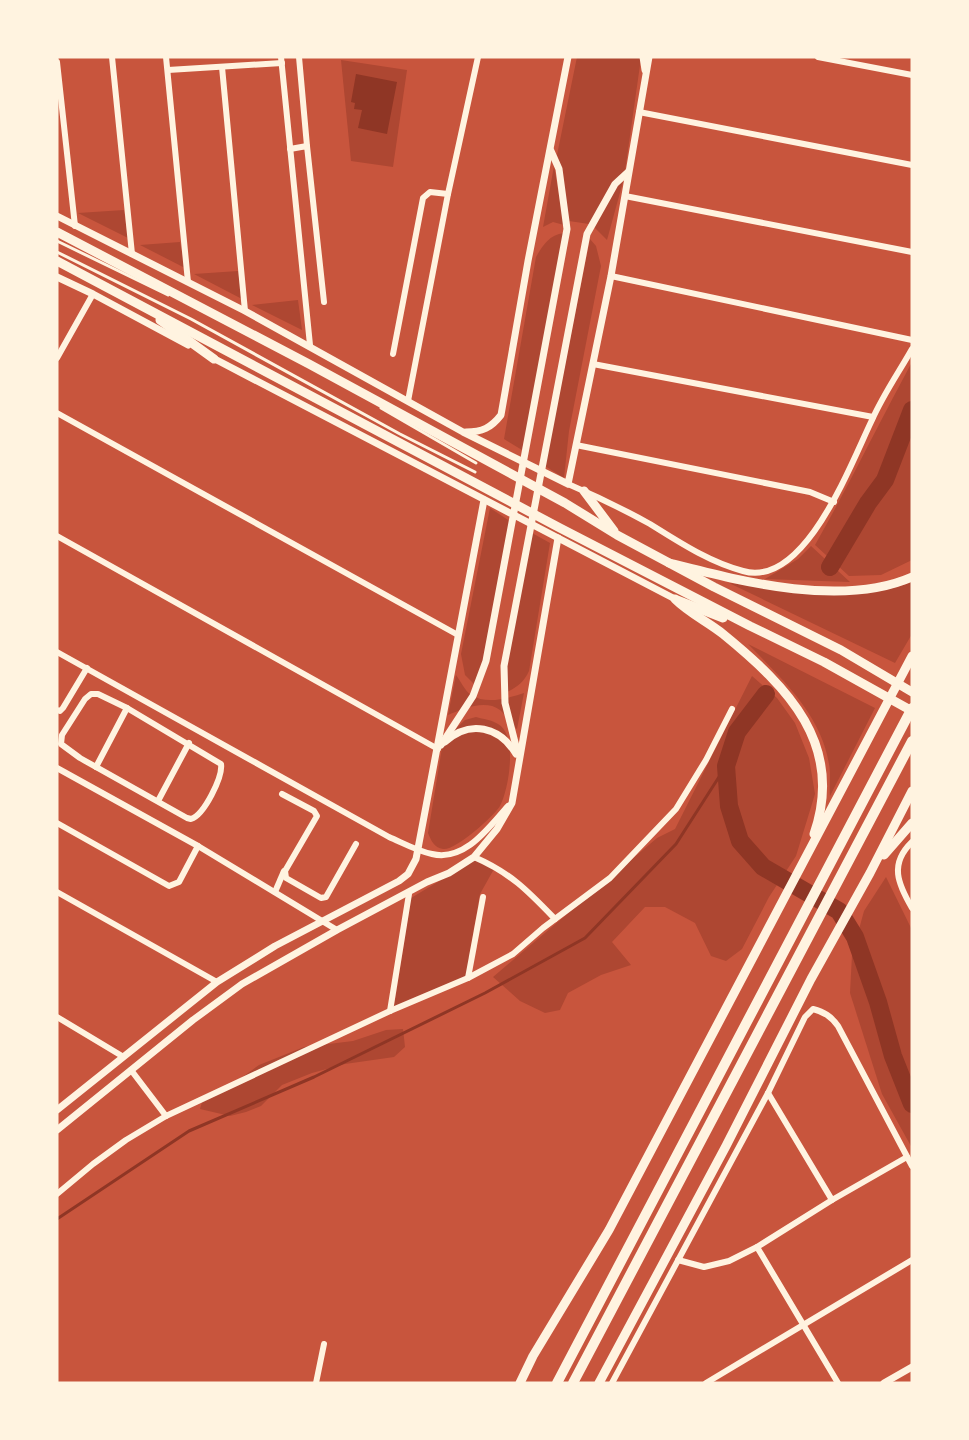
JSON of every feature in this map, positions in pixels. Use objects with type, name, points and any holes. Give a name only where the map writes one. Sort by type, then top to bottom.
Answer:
[{"type":"highway","points":[[557,1383],[912,709]]},
{"type":"highway","points":[[573,1383],[910,743]]},
{"type":"main road","points":[[57,232],[309,364],[565,503],[669,563],[841,650],[912,692]]},
{"type":"main road","points":[[57,261],[912,709]]},
{"type":"main road","points":[[132,299],[214,359]]},
{"type":"main road","points":[[584,491],[617,535]]},
{"type":"main road","points":[[669,563],[773,586],[842,591],[879,588],[912,577]]},
{"type":"main road","points":[[675,599],[750,626]]},
{"type":"main road","points":[[675,599],[724,635],[772,678],[795,705],[810,728],[821,762],[824,791],[819,818],[805,862]]},
{"type":"main road","points":[[520,1383],[533,1356],[609,1230],[912,656]]},
{"type":"main road","points":[[599,1383],[912,791]]},
{"type":"main road","points":[[870,873],[898,836],[912,823]]},
{"type":"street","points":[[112,57],[132,255]]},
{"type":"street","points":[[166,57],[188,282]]},
{"type":"street","points":[[299,57],[324,302]]},
{"type":"street","points":[[408,401],[448,194],[478,57]]},
{"type":"street","points":[[643,57],[645,81]]},
{"type":"street","points":[[568,484],[611,276],[649,57]]},
{"type":"street","points":[[818,57],[912,75]]},
{"type":"street","points":[[463,432],[478,432],[487,428],[501,415],[528,261],[568,58]]},
{"type":"street","points":[[168,70],[281,60],[310,345]]},
{"type":"street","points":[[57,62],[75,226]]},
{"type":"street","points":[[222,66],[245,311]]},
{"type":"street","points":[[639,112],[912,165]]},
{"type":"street","points":[[290,149],[307,146]]},
{"type":"street","points":[[438,749],[473,696],[486,661],[497,603],[567,229],[559,169],[551,151]]},
{"type":"street","points":[[519,759],[506,703],[504,666],[587,234],[615,184],[628,172]]},
{"type":"street","points":[[393,354],[423,198],[430,192],[448,194]]},
{"type":"street","points":[[625,196],[912,252]]},
{"type":"street","points":[[57,216],[310,345],[463,432],[648,523],[695,552],[742,571],[758,574],[773,569],[799,552],[834,502],[873,417],[912,348]]},
{"type":"street","points":[[611,276],[912,340]]},
{"type":"street","points":[[57,277],[675,599]]},
{"type":"street","points":[[57,358],[93,294]]},
{"type":"street","points":[[593,364],[873,417]]},
{"type":"street","points":[[57,413],[458,634]]},
{"type":"street","points":[[576,445],[810,492],[834,502]]},
{"type":"street","points":[[57,1110],[216,982],[275,946],[399,881],[412,868],[438,749],[484,500]]},
{"type":"street","points":[[57,536],[438,749]]},
{"type":"street","points":[[57,1130],[242,984],[337,930],[409,894],[427,882],[449,873],[474,857],[497,829],[512,802],[558,538]]},
{"type":"street","points":[[57,652],[389,837],[433,855],[455,854],[475,841],[512,802]]},
{"type":"street","points":[[57,710],[63,708],[87,668]]},
{"type":"street","points":[[91,694],[98,694],[128,708],[222,764],[220,776],[199,815],[191,819],[96,767],[66,749],[60,742],[85,699],[91,694]]},
{"type":"street","points":[[96,767],[128,708]]},
{"type":"street","points":[[57,1194],[110,1152],[166,1116],[390,1011],[468,978],[513,954],[610,878],[676,809],[706,760],[732,709]]},
{"type":"street","points":[[157,725],[164,712]]},
{"type":"street","points":[[438,749],[449,738],[461,731],[474,728],[488,729],[500,735],[519,759]]},
{"type":"street","points":[[158,801],[189,743]]},
{"type":"street","points":[[57,768],[198,846],[337,930]]},
{"type":"street","points":[[275,892],[318,816],[314,811],[282,794]]},
{"type":"street","points":[[57,823],[169,886],[178,882],[198,846]]},
{"type":"street","points":[[912,842],[900,858],[897,873],[898,882],[912,908]]},
{"type":"street","points":[[285,871],[286,878],[321,898],[326,897],[356,844]]},
{"type":"street","points":[[474,857],[499,868],[521,884],[555,919]]},
{"type":"street","points":[[57,892],[216,982]]},
{"type":"street","points":[[390,1011],[409,894]]},
{"type":"street","points":[[468,978],[483,897]]},
{"type":"street","points":[[612,1383],[768,1093],[805,1017],[813,1009],[833,1018],[844,1035],[912,1166]]},
{"type":"street","points":[[57,1017],[122,1056]]},
{"type":"street","points":[[131,1070],[166,1116]]},
{"type":"street","points":[[768,1093],[832,1200]]},
{"type":"street","points":[[678,1260],[697,1266],[711,1267],[729,1261],[757,1247],[907,1157]]},
{"type":"street","points":[[757,1247],[837,1383]]},
{"type":"street","points":[[706,1383],[912,1260]]},
{"type":"street","points":[[316,1383],[324,1344]]},
{"type":"street","points":[[884,1383],[912,1367]]},
{"type":"lane","points":[[57,241],[229,324],[476,463]]},
{"type":"lane","points":[[57,252],[191,319],[380,423],[475,472]]},
{"type":"shaded area","points":[[577,57],[641,58],[625,171],[589,224],[569,221],[562,169],[557,155]]},
{"type":"shaded area","points":[[341,60],[407,70],[393,167],[351,161]]},
{"type":"shaded area","points":[[356,74],[397,82],[387,134],[358,128],[362,110],[354,109],[355,103],[351,102]]},
{"type":"shaded area","points":[[554,166],[564,225],[553,222],[543,227]]},
{"type":"shaded area","points":[[624,178],[607,240],[594,227]]},
{"type":"shaded area","points":[[124,210],[128,238],[78,213]]},
{"type":"shaded area","points":[[564,233],[522,450],[504,439],[536,257],[550,238]]},
{"type":"shaded area","points":[[590,239],[596,246],[601,266],[569,431],[564,478],[545,466]]},
{"type":"shaded area","points":[[180,242],[185,268],[140,245]]},
{"type":"shaded area","points":[[238,271],[242,299],[194,274]]},
{"type":"shaded area","points":[[298,300],[302,330],[252,305]]},
{"type":"shaded area","points":[[912,362],[912,560],[881,575],[849,576],[815,545]]},
{"type":"shaded area","points":[[490,508],[511,522],[485,661],[475,685],[465,675],[461,654]]},
{"type":"shaded area","points":[[532,533],[550,543],[529,671],[520,684],[507,692],[506,665]]},
{"type":"shaded area","points":[[811,546],[850,582],[765,579],[798,559]]},
{"type":"shaded area","points":[[912,582],[912,634],[895,663],[729,583],[798,591],[846,593],[869,592]]},
{"type":"shaded area","points":[[748,644],[875,708],[830,796],[829,764],[818,729],[798,698]]},
{"type":"shaded area","points":[[456,675],[471,695],[484,700],[498,700],[524,693],[517,729],[500,710],[488,705],[474,706],[448,715]]},
{"type":"shaded area","points":[[752,676],[777,698],[795,723],[809,758],[815,794],[796,856],[769,897],[742,949],[726,961],[711,956],[695,923],[665,907],[645,907],[612,942],[631,965],[601,975],[568,993],[560,1010],[545,1013],[520,1001],[493,977],[657,838],[675,829]]},
{"type":"shaded area","points":[[476,717],[498,724],[508,739],[510,763],[506,788],[500,806],[482,825],[456,845],[443,849],[433,843],[428,833],[442,748],[449,735],[465,720]]},
{"type":"shaded area","points":[[476,859],[494,869],[480,894],[466,977],[394,1007],[411,898]]},
{"type":"shaded area","points":[[886,877],[912,930],[912,1148],[882,1094],[850,993],[852,955],[864,911]]},
{"type":"shaded area","points":[[403,1029],[405,1047],[394,1057],[345,1064],[312,1073],[282,1085],[261,1106],[246,1112],[230,1116],[200,1109],[204,1095],[234,1083],[259,1065],[304,1047],[353,1041],[386,1030]]},
{"type":"waterway","points":[[830,567],[868,503],[885,480],[912,410]]},
{"type":"waterway","points":[[766,694],[737,732],[726,766],[729,806],[740,841],[763,867],[839,911],[855,937],[878,1002],[893,1056],[912,1104]]},
{"type":"waterway","points":[[57,1219],[189,1131],[314,1077],[485,993],[585,938],[676,844],[726,766]]}]
